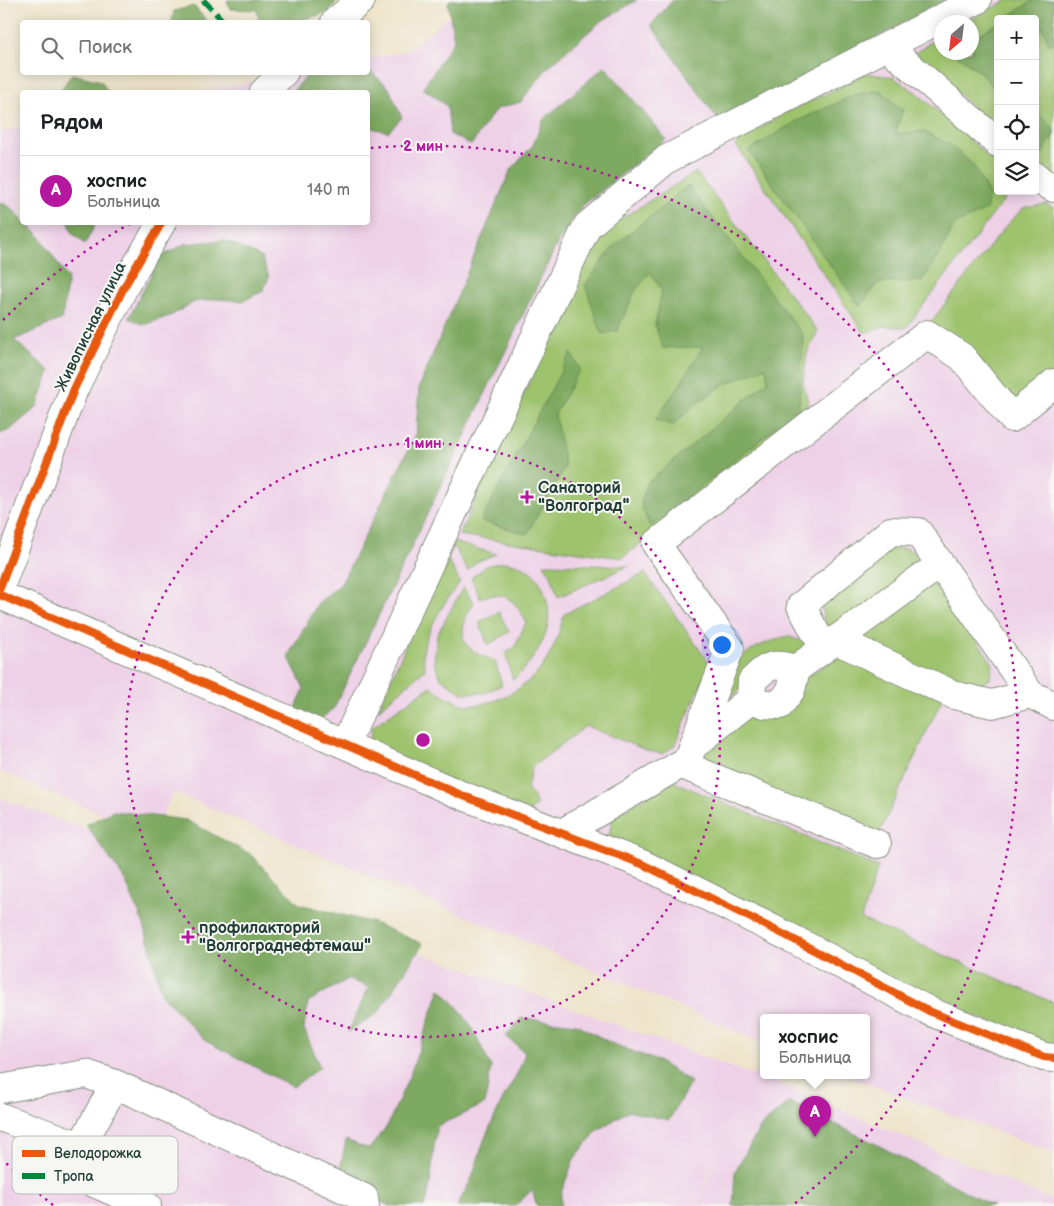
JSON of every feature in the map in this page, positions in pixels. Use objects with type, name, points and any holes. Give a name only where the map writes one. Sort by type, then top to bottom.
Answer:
[{"type":"street","points":[[337,20],[361,0]]},
{"type":"street","points":[[345,744],[587,226],[667,159],[977,0]]},
{"type":"street","points":[[888,47],[994,140]]},
{"type":"street","points":[[266,90],[281,75]]},
{"type":"street","name":"Живописная улица","points":[[0,587],[74,389],[124,287],[160,225]]},
{"type":"street","points":[[877,844],[685,766],[730,648],[656,544],[927,334],[962,357],[1012,418],[1054,383]]},
{"type":"street","points":[[1030,694],[992,704],[954,696],[830,644],[801,606],[891,530],[918,532],[1030,694],[1054,706]]},
{"type":"street","points":[[562,834],[690,753],[751,699],[765,704],[780,705],[791,690],[796,669],[925,576]]},
{"type":"street","points":[[0,595],[461,795],[642,864],[787,936],[931,1012],[1044,1057],[1054,1058]]},
{"type":"street","points":[[0,1089],[86,1074],[115,1084],[364,1198],[366,1206]]},
{"type":"street","points":[[86,1136],[115,1084]]},
{"type":"street","points":[[0,1117],[53,1136]]},
{"type":"street","points":[[119,1194],[147,1206]]},
{"type":"shaded area","name":"Санаторий \"Волгоград\"","points":[[469,0],[1054,0],[1054,1153],[855,1079],[870,1079],[870,1014],[760,1014],[760,1041],[173,792],[153,836],[0,771],[0,132],[20,127],[20,225],[370,225],[370,90],[209,90],[288,75],[370,75],[370,59],[407,51]]},
{"type":"shaded area","name":"профилакторий \"Волгограднефтемаш\"","points":[[0,798],[753,1075],[754,1073],[760,1076],[760,1079],[768,1079],[1054,1201],[1054,1206],[696,1206],[743,1097],[695,1206],[0,1206]]},
{"type":"green space","points":[[227,0],[337,0],[330,11],[303,20],[259,20],[257,10],[230,9]]},
{"type":"green space","points":[[450,0],[637,0],[600,22],[547,68],[521,102],[496,109],[471,145],[450,134],[447,106],[423,88],[454,40],[448,3]]},
{"type":"green space","points":[[673,0],[945,0],[721,124],[651,25]]},
{"type":"green space","points":[[1008,0],[1054,0],[1054,178],[1039,169],[1039,15],[994,15],[994,127],[915,53],[934,40],[934,60],[979,60],[979,15]]},
{"type":"green space","points":[[1034,0],[1054,0],[1054,42],[1049,45],[1043,28],[1039,32],[1039,15],[1010,15]]},
{"type":"green space","points":[[194,6],[206,20],[172,20],[174,11]]},
{"type":"green space","points":[[994,25],[994,88],[982,74],[964,60],[979,60],[979,35]]},
{"type":"green space","points":[[605,66],[666,139],[582,206],[559,240],[334,708],[317,722],[295,711],[304,688],[288,656],[318,603],[341,584],[416,434],[419,387],[510,171],[533,145],[543,120]]},
{"type":"green space","points":[[370,71],[389,88],[402,118],[388,132],[370,128],[370,90],[294,90],[308,75],[370,75]]},
{"type":"green space","points":[[865,73],[893,77],[917,93],[994,161],[994,195],[1005,195],[1004,200],[906,328],[884,326],[864,333],[735,144],[779,116]]},
{"type":"green space","points":[[71,75],[76,75],[101,81],[107,90],[60,90]]},
{"type":"green space","points":[[880,90],[903,110],[895,134],[923,131],[952,146],[973,165],[989,195],[986,210],[955,224],[939,255],[922,281],[877,283],[860,307],[749,151],[795,122],[854,95]]},
{"type":"green space","points":[[1039,114],[1054,129],[1054,134],[1042,154],[1039,148]]},
{"type":"green space","points":[[696,172],[818,331],[807,353],[803,382],[811,414],[622,558],[459,535],[598,233]]},
{"type":"green space","points":[[688,186],[803,335],[799,409],[650,527],[641,505],[646,484],[768,381],[766,367],[723,385],[696,404],[673,425],[655,420],[703,347],[663,348],[655,325],[662,290],[650,272],[635,291],[617,331],[602,334],[585,285],[615,245]]},
{"type":"green space","points":[[0,202],[11,208],[20,217],[20,225],[28,225],[39,235],[68,279],[62,319],[14,340],[50,371],[37,407],[10,430],[0,434]]},
{"type":"green space","points":[[1046,204],[1054,208],[1054,378],[1013,409],[924,331],[1008,223],[1024,208]]},
{"type":"green space","points":[[70,225],[95,225],[85,244],[72,233]]},
{"type":"green space","points":[[224,240],[261,257],[269,277],[263,291],[243,301],[217,299],[194,302],[172,315],[144,325],[129,318],[160,257],[185,244]]},
{"type":"green space","points":[[571,353],[580,369],[555,414],[565,467],[527,534],[481,521]]},
{"type":"green space","points":[[450,541],[496,554],[476,562],[468,571]]},
{"type":"green space","points":[[906,548],[921,557],[993,664],[990,679],[979,686],[958,685],[831,631],[823,619],[822,607],[827,593],[886,549]]},
{"type":"green space","points":[[445,554],[460,582],[443,606],[427,636],[423,654],[425,670],[378,710]]},
{"type":"green space","points":[[502,562],[512,563],[528,569],[534,574],[543,588],[548,609],[548,626],[540,646],[528,664],[513,680],[505,653],[514,649],[526,622],[518,608],[509,599],[496,595],[480,598],[471,578],[486,566]]},
{"type":"green space","points":[[544,564],[629,566],[558,597],[551,575]]},
{"type":"green space","points":[[645,573],[710,664],[674,746],[663,754],[648,751],[586,726],[532,767],[527,787],[537,804],[527,815],[369,745],[372,727],[431,686],[448,698],[468,705],[490,702],[523,686],[540,670],[546,661],[557,638],[564,614]]},
{"type":"green space","points":[[463,587],[474,604],[467,614],[463,630],[466,643],[475,652],[495,661],[502,685],[485,693],[462,693],[441,678],[434,662],[437,635]]},
{"type":"green space","points":[[499,612],[509,632],[488,645],[479,622]]},
{"type":"green space","points":[[787,636],[808,643],[792,657],[744,687],[716,709],[730,675],[740,659],[759,646]]},
{"type":"green space","points":[[838,657],[943,697],[876,840],[697,765],[702,751],[799,681]]},
{"type":"green space","points":[[672,781],[878,867],[861,919],[1054,1003],[1054,1046],[910,992],[608,844],[612,817]]},
{"type":"green space","points":[[113,811],[186,820],[250,854],[299,904],[374,923],[423,944],[378,1013],[348,1032],[369,987],[348,979],[308,1002],[304,1029],[320,1067],[293,1087],[204,1040],[162,995],[144,925],[125,880],[86,825]]},
{"type":"green space","points":[[440,988],[460,1010],[473,1029],[491,1067],[485,1104],[437,1126],[430,1186],[425,1206],[391,1206],[381,1202],[366,1187],[339,1173],[346,1140],[369,1149],[387,1126],[410,1075]]},
{"type":"green space","points":[[521,1018],[576,1024],[611,1043],[660,1062],[691,1082],[669,1120],[628,1111],[597,1131],[574,1159],[561,1193],[561,1206],[537,1206],[532,1190],[515,1206],[457,1206],[472,1178],[484,1140],[519,1070],[525,1053],[506,1036]]},
{"type":"green space","points":[[789,1102],[872,1142],[993,1206],[733,1206],[735,1171],[761,1126]]},
{"type":"marked path","points":[[203,0],[222,20]]},
{"type":"cycle path","points":[[0,587],[74,389],[124,287],[160,225]]},
{"type":"cycle path","points":[[0,595],[461,795],[642,864],[787,936],[931,1012],[1044,1057],[1054,1058]]},
{"type":"place","name":"Санаторий \"Волгоград\"","points":[[527,497]]},
{"type":"place","name":"профилакторий \"Волгограднефтемаш\"","points":[[188,937]]},
{"type":"place","name":"хоспис","points":[[815,1137]]}]
